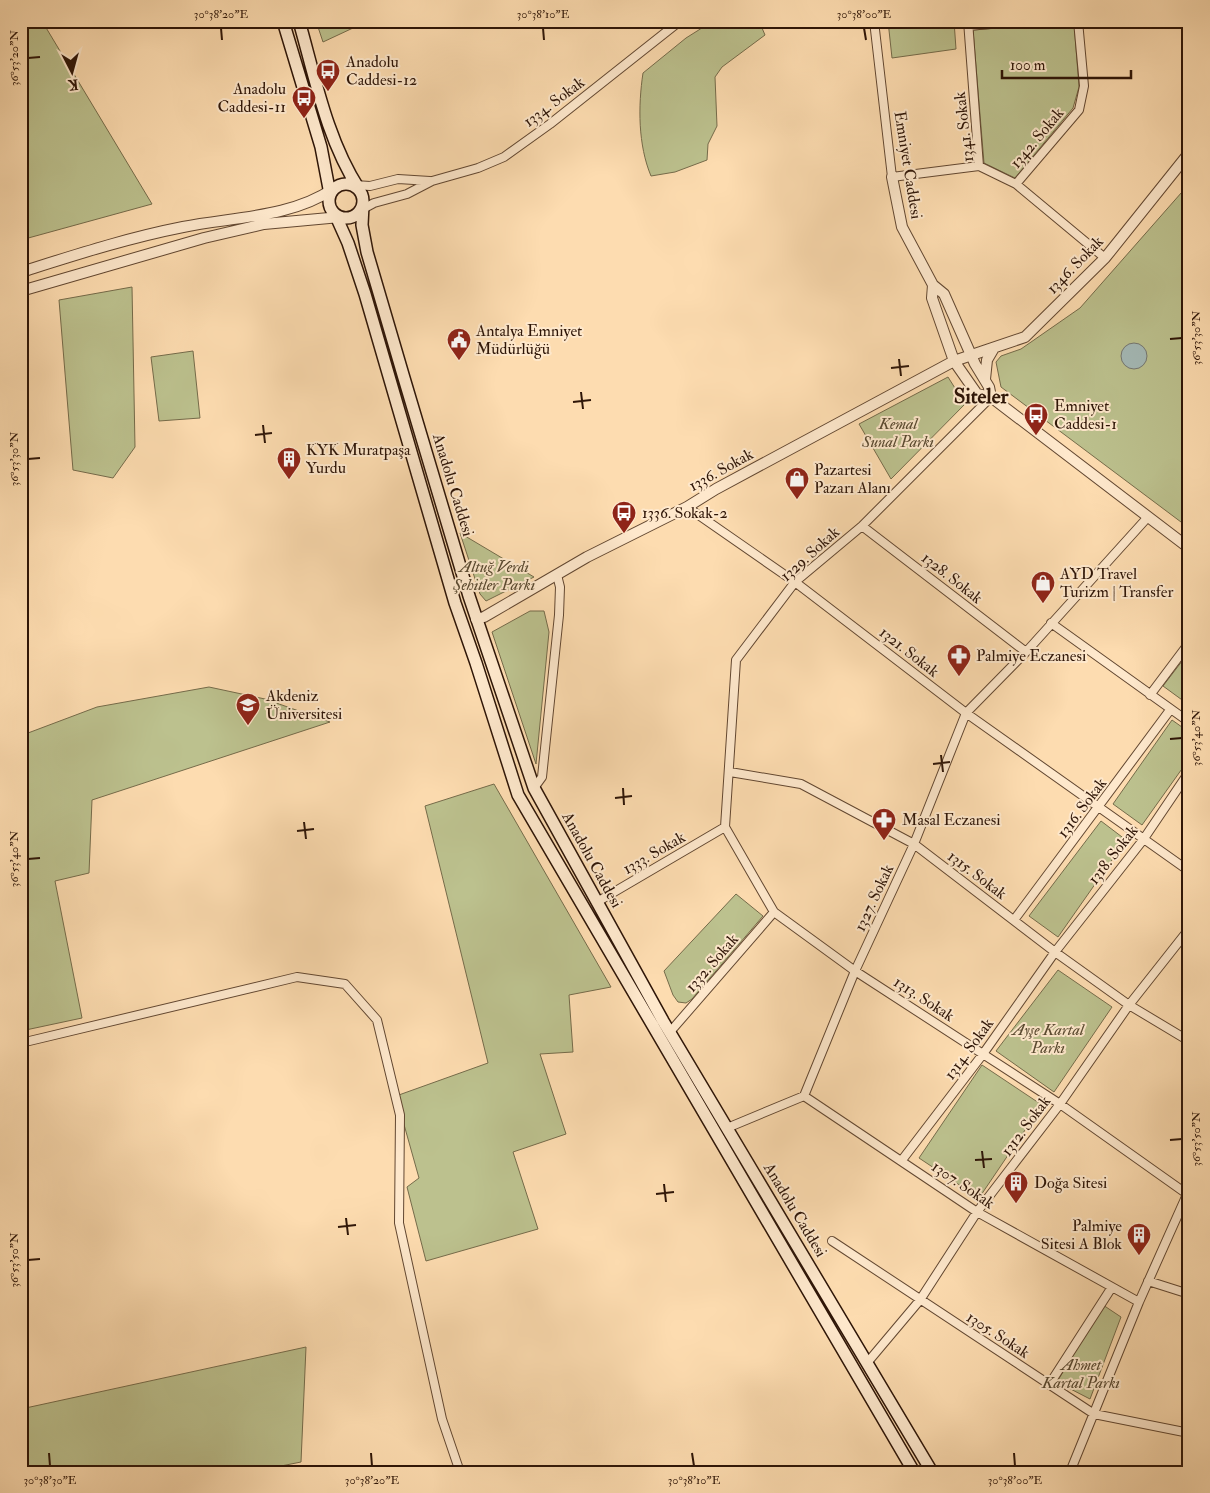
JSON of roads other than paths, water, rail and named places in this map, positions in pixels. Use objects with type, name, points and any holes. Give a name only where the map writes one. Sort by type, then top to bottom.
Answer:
[{"type":"main road","points":[[283,21],[321,147],[331,191],[329,205],[337,216],[351,218],[362,208],[364,200],[349,173],[329,125],[299,21]]},
{"type":"main road","points":[[331,191],[343,184],[357,187]]},
{"type":"main road","name":"Anadolu Caddesi","points":[[362,208],[362,225],[367,252],[476,619],[534,788],[670,1032],[932,1472]]},
{"type":"main road","name":"Anadolu Caddesi","points":[[337,216],[365,294],[462,624],[518,795],[914,1472]]},
{"type":"street","name":"1334. Sokak","points":[[362,208],[406,194],[432,181],[478,168],[504,157],[550,124],[680,21]]},
{"type":"street","name":"Emniyet Caddesi","points":[[874,21],[892,177],[902,227],[933,285],[932,298],[954,361],[977,394],[990,397],[1189,548]]},
{"type":"street","points":[[968,24],[1022,21]]},
{"type":"street","name":"1342. Sokak","points":[[1016,184],[1079,110],[1084,86],[1078,21]]},
{"type":"street","name":"1341. Sokak","points":[[968,24],[979,166],[1016,184],[1105,258]]},
{"type":"street","name":"1346. Sokak","points":[[954,361],[1025,337],[1105,258],[1189,153]]},
{"type":"street","points":[[892,177],[979,166]]},
{"type":"street","name":"1334. Sokak","points":[[357,187],[370,186],[398,179],[432,181]]},
{"type":"street","points":[[21,272],[112,243],[184,227],[286,210],[315,200],[331,191]]},
{"type":"street","points":[[21,291],[204,238],[264,224],[337,216]]},
{"type":"street","points":[[933,285],[944,294],[971,355],[989,387],[990,397]]},
{"type":"street","points":[[985,380],[987,360],[994,348]]},
{"type":"street","name":"1336. Sokak","points":[[476,619],[484,617],[557,575],[687,507],[716,489],[954,361]]},
{"type":"street","name":"1329. Sokak","points":[[730,772],[736,660],[794,582],[862,526],[990,397]]},
{"type":"street","name":"1321. Sokak","points":[[687,507],[794,582],[966,714],[1189,871]]},
{"type":"street","name":"1327. Sokak","points":[[804,1096],[855,971],[914,844],[966,714],[1026,652],[1147,518]]},
{"type":"street","name":"1328. Sokak","points":[[862,526],[1026,652]]},
{"type":"street","points":[[534,788],[540,782],[543,768],[559,615],[560,587],[557,575]]},
{"type":"street","points":[[462,624],[476,619]]},
{"type":"street","points":[[1051,624],[1189,722]]},
{"type":"street","points":[[1150,695],[1189,643]]},
{"type":"street","name":"1316. Sokak","points":[[1014,920],[1100,807],[1170,710]]},
{"type":"street","points":[[725,827],[730,772]]},
{"type":"street","name":"1315. Sokak","points":[[730,772],[801,784],[914,844],[1055,952],[1129,1004],[1189,1041]]},
{"type":"street","name":"1318. Sokak","points":[[1055,952],[1143,840],[1189,772]]},
{"type":"street","name":"1333. Sokak","points":[[597,902],[725,827]]},
{"type":"street","name":"1313. Sokak","points":[[725,827],[774,912],[855,971],[1060,1104],[1188,1192]]},
{"type":"street","name":"1332. Sokak","points":[[670,1032],[774,912]]},
{"type":"street","name":"1312. Sokak","points":[[867,1363],[920,1300],[977,1212],[1060,1104],[1129,1004],[1189,929]]},
{"type":"street","name":"1314. Sokak","points":[[902,1160],[983,1054],[1055,952]]},
{"type":"street","points":[[21,1043],[297,977],[345,984],[377,1020],[398,1106],[400,1115],[399,1223],[442,1419],[460,1472]]},
{"type":"street","points":[[727,1128],[804,1096]]},
{"type":"street","name":"1307. Sokak","points":[[804,1096],[977,1212],[1139,1302]]},
{"type":"street","points":[[1070,1472],[1139,1302],[1188,1192]]},
{"type":"street","name":"1305. Sokak","points":[[832,1240],[1094,1414],[1189,1433]]},
{"type":"street","points":[[1148,1281],[1189,1294]]},
{"type":"street","points":[[1049,1385],[1112,1287]]},
{"type":"place","name":"Anadolu Caddesi-12","points":[[328,92]]},
{"type":"place","name":"Anadolu Caddesi-11","points":[[304,119]]},
{"type":"place","name":"Antalya Emniyet Müdürlüğü","points":[[459,361]]},
{"type":"place","name":"Emniyet Caddesi-1","points":[[1036,436]]},
{"type":"place","name":"KYK Muratpaşa Yurdu","points":[[289,480]]},
{"type":"place","name":"Pazartesi Pazarı Alanı","points":[[797,500]]},
{"type":"place","name":"1336. Sokak-2","points":[[624,534]]},
{"type":"place","name":"AYD Travel Turizm | Transfer","points":[[1043,604]]},
{"type":"place","name":"Palmiye Eczanesi","points":[[959,677]]},
{"type":"place","name":"Akdeniz Üniversitesi","points":[[248,726]]},
{"type":"place","name":"Masal Eczanesi","points":[[884,841]]},
{"type":"place","name":"Doğa Sitesi","points":[[1016,1204]]},
{"type":"place","name":"Palmiye Sitesi A Blok","points":[[1139,1256]]},
{"type":"district","name":"Siteler","points":[[981,396]]},
{"type":"park label","name":"Kemal Sunal Parkı","points":[[898,433]]},
{"type":"park label","name":"Altuğ Verdi Şehitler Parkı","points":[[494,576]]},
{"type":"park label","name":"Ayşe Kartal Parkı","points":[[1048,1039]]},
{"type":"park label","name":"Ahmet Kartal Parkı","points":[[1081,1374]]}]
